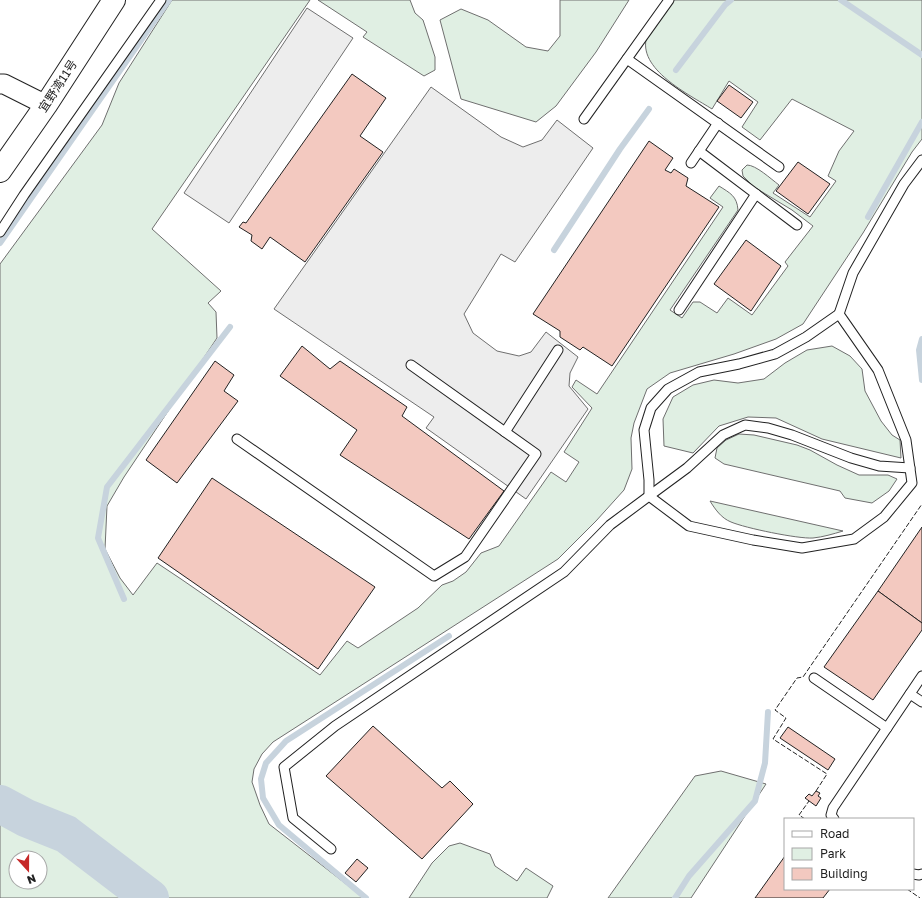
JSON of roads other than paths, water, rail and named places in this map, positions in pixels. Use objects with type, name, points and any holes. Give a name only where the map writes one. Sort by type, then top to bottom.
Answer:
[{"type":"street","name":"宜野湾11号","points":[[0,171],[46,105],[114,0]]},
{"type":"street","points":[[0,84],[4,84],[46,105]]},
{"type":"lane","points":[[0,232],[24,195],[161,0]]},
{"type":"lane","points":[[584,119],[669,0]]},
{"type":"lane","points":[[627,59],[718,122],[779,167]]},
{"type":"lane","points":[[690,163],[718,122]]},
{"type":"lane","points":[[699,151],[797,225]]},
{"type":"lane","points":[[649,496],[649,480],[644,430],[652,408],[668,389],[698,372],[739,364],[775,354],[806,337],[839,314],[853,274],[904,184],[922,160]]},
{"type":"lane","points":[[679,310],[756,194]]},
{"type":"lane","points":[[649,496],[689,526],[753,540],[802,548],[854,539],[884,517],[912,483],[906,440],[878,370],[839,314]]},
{"type":"lane","points":[[504,432],[558,350]]},
{"type":"lane","points":[[237,439],[434,576],[466,557],[536,454],[411,366]]},
{"type":"lane","points":[[331,849],[294,818],[284,767],[335,726],[564,572],[610,525],[687,468],[723,435],[745,425],[768,428],[792,434],[851,458],[879,466],[910,468]]},
{"type":"lane","points":[[833,818],[831,815],[833,808],[922,676]]},
{"type":"lane","points":[[814,678],[887,728]]},
{"type":"lane","points":[[910,694],[922,702]]},
{"type":"waterway","points":[[0,243],[169,0]]},
{"type":"waterway","points":[[676,70],[725,5],[731,0]]},
{"type":"waterway","points":[[841,0],[922,55]]},
{"type":"waterway","points":[[554,250],[620,149],[649,109]]},
{"type":"waterway","points":[[868,217],[922,122]]},
{"type":"waterway","points":[[124,599],[98,538],[107,487],[230,327]]},
{"type":"waterway","points":[[922,339],[919,350],[922,380]]},
{"type":"waterway","points":[[366,898],[279,825],[263,798],[261,779],[266,763],[286,741],[449,636]]},
{"type":"waterway","points":[[675,898],[689,876],[755,801],[765,763],[768,712]]},
{"type":"waterway","points":[[0,804],[26,818],[66,834],[150,898]]}]
